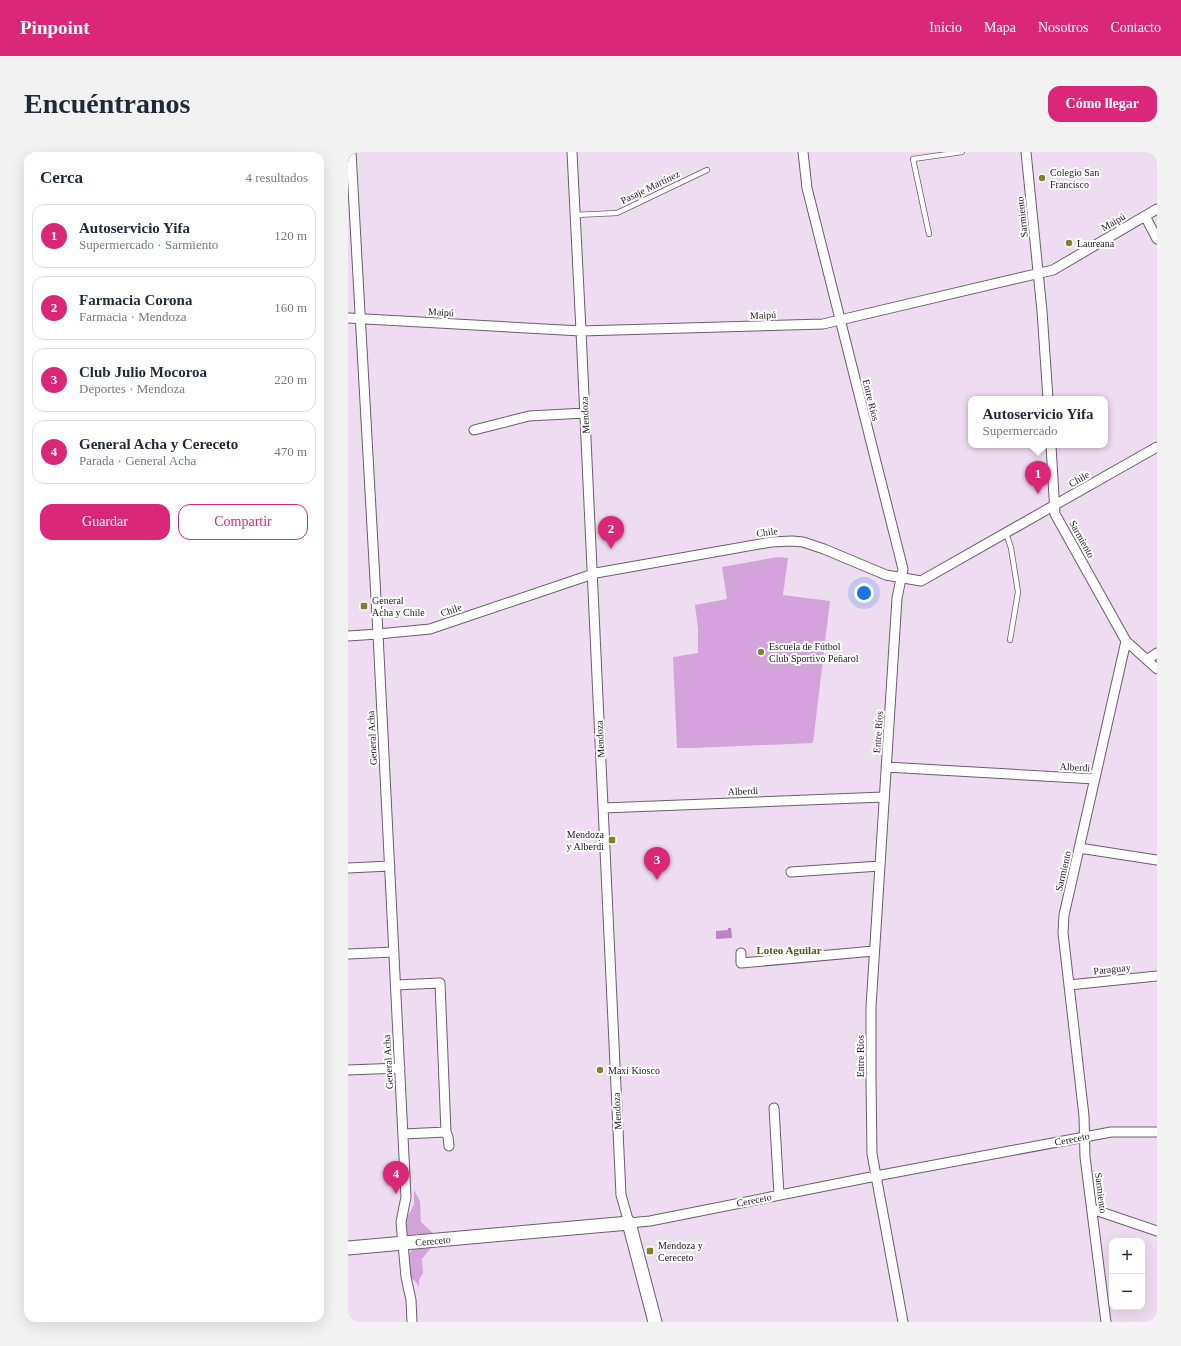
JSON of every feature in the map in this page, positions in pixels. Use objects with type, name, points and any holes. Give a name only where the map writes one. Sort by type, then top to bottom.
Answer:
[{"type":"main road","name":"Cereceto","points":[[348,1248],[629,1223]]},
{"type":"main road","name":"Mendoza","points":[[629,1223],[655,1322]]},
{"type":"street","name":"General Acha","points":[[351,152],[378,634],[400,1068],[406,1197],[401,1222],[406,1277],[411,1300],[412,1322]]},
{"type":"street","name":"Mendoza","points":[[572,152],[582,331],[621,1195],[629,1223]]},
{"type":"street","name":"Entre Ríos","points":[[803,152],[807,188],[839,320],[903,569],[897,598],[871,1007],[872,1154],[903,1322]]},
{"type":"street","name":"Sarmiento","points":[[1026,152],[1038,273],[1048,396]]},
{"type":"street","name":"Maipú","points":[[348,318],[582,331],[823,324],[1054,270],[1157,209]]},
{"type":"street","points":[[1145,216],[1157,239]]},
{"type":"street","points":[[474,430],[529,416],[585,413]]},
{"type":"street","name":"Chile","points":[[348,636],[430,629],[593,574],[760,544],[792,541],[803,542],[886,575],[921,581],[1157,447]]},
{"type":"street","name":"Sarmiento","points":[[1051,448],[1055,514],[1126,641],[1064,915],[1063,933],[1084,1116],[1085,1157],[1106,1322]]},
{"type":"street","points":[[1126,641],[1157,669]]},
{"type":"street","points":[[1146,660],[1157,653]]},
{"type":"street","name":"Alberdi","points":[[886,767],[1095,779]]},
{"type":"street","name":"Alberdi","points":[[603,808],[884,797]]},
{"type":"street","points":[[1079,848],[1157,860]]},
{"type":"street","points":[[348,868],[390,866]]},
{"type":"street","points":[[791,872],[880,866]]},
{"type":"street","points":[[740,953],[741,963],[874,950]]},
{"type":"street","points":[[348,954],[394,952]]},
{"type":"street","name":"Paraguay","points":[[1069,985],[1157,976]]},
{"type":"street","points":[[396,985],[440,983],[446,1132],[449,1146]]},
{"type":"street","points":[[348,1070],[400,1068]]},
{"type":"street","points":[[774,1108],[779,1195]]},
{"type":"street","points":[[403,1134],[446,1132]]},
{"type":"street","name":"Cereceto","points":[[629,1223],[650,1221],[876,1176],[1111,1132],[1157,1132]]},
{"type":"street","points":[[1092,1209],[1157,1231]]},
{"type":"lane","points":[[929,234],[913,160],[924,155],[962,152]]},
{"type":"lane","name":"Pasaje Martínez","points":[[575,215],[617,213],[707,170]]},
{"type":"lane","points":[[1006,533],[1011,548],[1018,592],[1010,640]]},
{"type":"shaded area","name":"Escuela de Fútbol Club Sportivo Peñarol","points":[[778,557],[788,558],[783,595],[830,601],[813,743],[677,748],[673,657],[698,653],[698,628],[695,605],[727,599],[722,567]]},
{"type":"shaded area","points":[[728,928],[731,928],[732,938],[716,939],[716,931],[728,930]]},
{"type":"shaded area","points":[[414,1190],[420,1201],[421,1222],[434,1234],[407,1235],[406,1219],[414,1205]]},
{"type":"shaded area","points":[[431,1248],[422,1259],[423,1273],[419,1280],[419,1288],[416,1282],[410,1277],[408,1261],[409,1254],[414,1249]]},
{"type":"place","name":"Colegio San Francisco","points":[[1042,178]]},
{"type":"place","name":"Laureana","points":[[1069,243]]},
{"type":"place","name":"Autoservicio Yifa","points":[[1038,494]]},
{"type":"place","name":"Farmacia Corona","points":[[611,549]]},
{"type":"place","name":"General Acha y Chile","points":[[364,606]]},
{"type":"place","name":"Escuela de Fútbol Club Sportivo Peñarol","points":[[761,652]]},
{"type":"place","name":"Mendoza y Alberdi","points":[[612,840]]},
{"type":"place","name":"Club Julio Mocoroa","points":[[657,880]]},
{"type":"place","name":"Maxi Kiosco","points":[[600,1070]]},
{"type":"place","name":"General Acha y Cereceto","points":[[396,1194]]},
{"type":"place","name":"Mendoza y Cereceto","points":[[650,1251]]},
{"type":"district","name":"Loteo Aguilar","points":[[789,950]]}]
